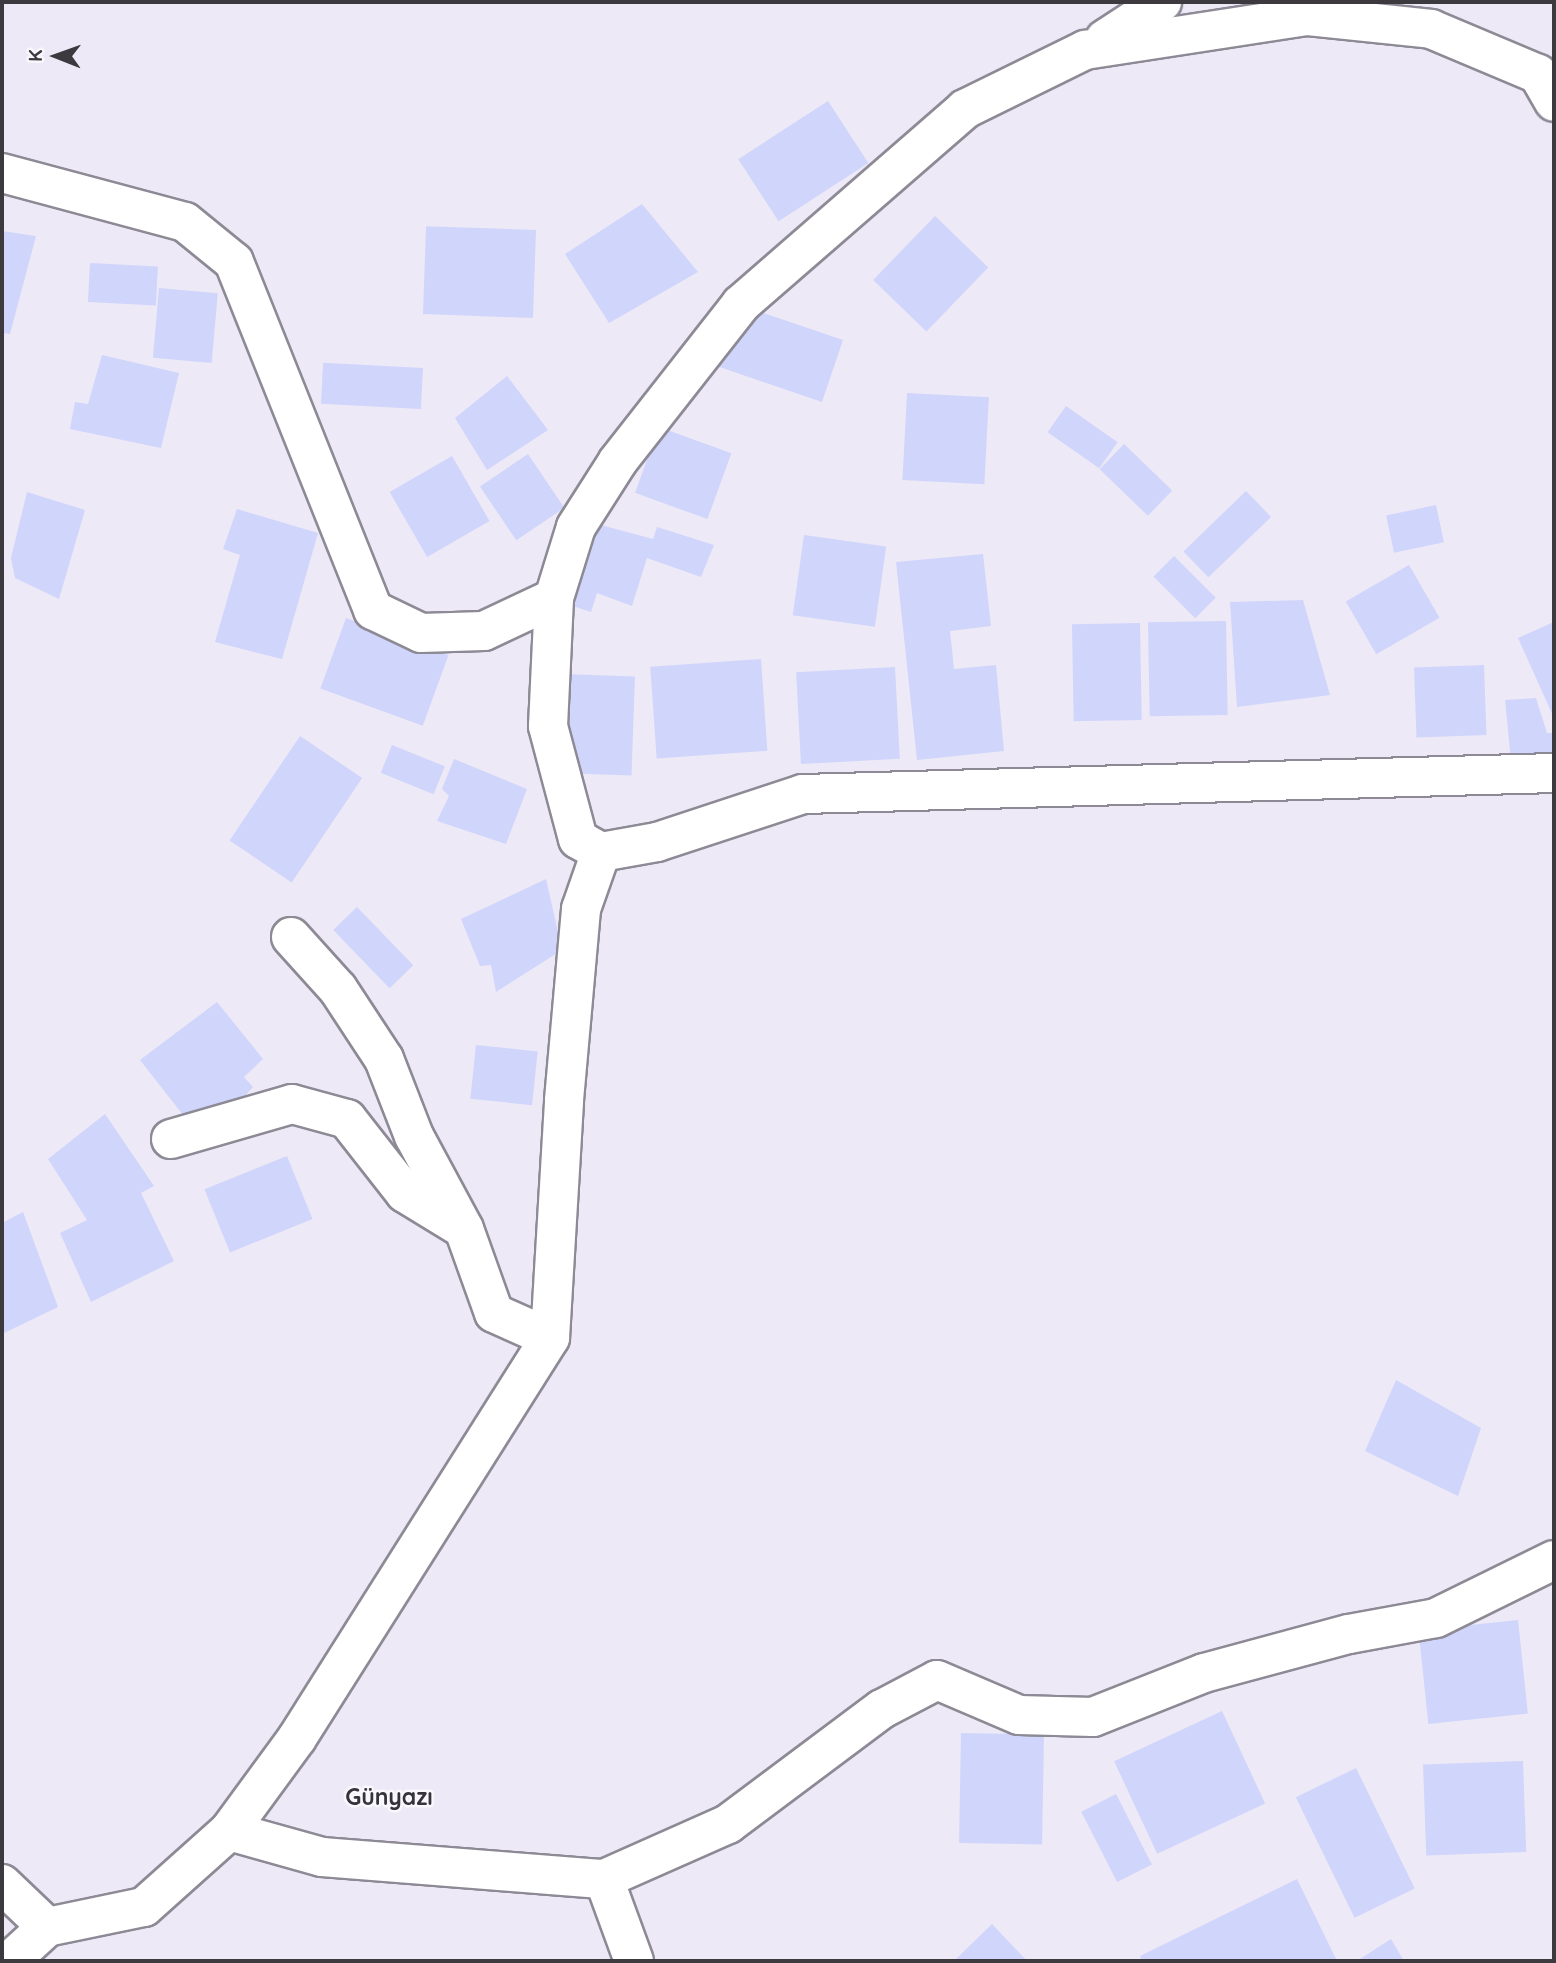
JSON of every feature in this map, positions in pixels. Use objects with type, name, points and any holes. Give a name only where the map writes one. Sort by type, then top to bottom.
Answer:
[{"type":"street","points":[[1161,2],[1144,18],[965,109],[741,304],[618,461],[576,527],[554,598],[548,726],[578,839],[601,852],[657,842],[803,794],[1554,773]]},
{"type":"street","points":[[1085,50],[1308,16],[1431,29],[1538,74],[1554,102]]},
{"type":"street","points":[[2,173],[185,222],[234,262],[254,303],[373,610],[421,633],[484,631],[554,598]]},
{"type":"street","points":[[10,1961],[47,1927],[144,1907],[229,1831],[297,1738],[550,1338],[564,1100],[581,909],[601,852]]},
{"type":"street","points":[[291,937],[338,989],[384,1059],[414,1136],[464,1229],[494,1312],[550,1338]]},
{"type":"street","points":[[171,1139],[292,1104],[347,1119],[405,1194],[464,1229]]},
{"type":"street","points":[[229,1831],[322,1857],[604,1879],[728,1824],[882,1709],[937,1679],[1019,1715],[1093,1717],[1204,1673],[1349,1634],[1436,1618],[1554,1560]]},
{"type":"street","points":[[604,1879],[634,1961]]},
{"type":"street","points":[[2,1884],[47,1927]]},
{"type":"building","points":[[828,101],[868,163],[779,221],[738,159]]},
{"type":"building","points":[[642,204],[698,272],[609,323],[565,254]]},
{"type":"building","points":[[935,216],[988,267],[926,331],[873,280]]},
{"type":"building","points":[[426,226],[536,230],[533,318],[423,314]]},
{"type":"building","points":[[2,231],[36,236],[10,334],[2,333]]},
{"type":"building","points":[[90,263],[158,267],[156,306],[88,302]]},
{"type":"building","points":[[159,288],[218,293],[212,363],[153,358]]},
{"type":"building","points":[[752,309],[843,340],[822,402],[711,364],[727,329],[743,333]]},
{"type":"building","points":[[102,355],[179,373],[161,448],[70,429],[75,402],[88,404]]},
{"type":"building","points":[[323,363],[423,368],[421,409],[321,404]]},
{"type":"building","points":[[507,376],[548,430],[487,470],[455,418]]},
{"type":"building","points":[[907,393],[989,397],[984,484],[902,480]]},
{"type":"building","points":[[1066,406],[1118,442],[1099,468],[1048,432]]},
{"type":"building","points":[[659,427],[731,453],[707,519],[635,493]]},
{"type":"building","points":[[1124,444],[1172,491],[1148,516],[1100,469]]},
{"type":"building","points":[[528,454],[564,508],[516,540],[480,486]]},
{"type":"building","points":[[452,456],[490,521],[427,557],[390,492]]},
{"type":"building","points":[[1246,491],[1271,517],[1208,577],[1183,551]]},
{"type":"building","points":[[27,492],[85,510],[59,599],[15,578],[11,558]]},
{"type":"building","points":[[1436,505],[1444,542],[1394,553],[1386,516]]},
{"type":"building","points":[[237,509],[318,533],[282,659],[215,642],[240,555],[223,549]]},
{"type":"building","points":[[586,521],[653,539],[657,527],[714,545],[701,577],[647,558],[632,606],[597,593],[591,612],[561,602]]},
{"type":"building","points":[[804,535],[886,547],[875,627],[793,615]]},
{"type":"building","points":[[983,554],[991,626],[950,631],[954,669],[996,665],[1004,751],[917,760],[896,562]]},
{"type":"building","points":[[1174,556],[1216,598],[1195,618],[1153,577]]},
{"type":"building","points":[[1409,565],[1440,618],[1376,654],[1346,602]]},
{"type":"building","points":[[1303,600],[1330,695],[1237,707],[1230,602]]},
{"type":"building","points":[[346,618],[448,655],[423,726],[320,688]]},
{"type":"building","points":[[1226,621],[1228,715],[1150,716],[1148,622]]},
{"type":"building","points":[[1554,622],[1554,718],[1518,638]]},
{"type":"building","points":[[1140,623],[1142,720],[1074,721],[1072,624]]},
{"type":"building","points":[[761,659],[767,751],[657,759],[650,667]]},
{"type":"building","points":[[1484,665],[1486,735],[1416,737],[1414,667]]},
{"type":"building","points":[[895,667],[900,759],[801,764],[796,672]]},
{"type":"building","points":[[562,674],[635,677],[632,775],[559,773]]},
{"type":"building","points":[[1536,698],[1547,733],[1554,733],[1554,760],[1511,761],[1505,700]]},
{"type":"building","points":[[300,736],[362,778],[292,882],[230,840]]},
{"type":"building","points":[[392,745],[445,766],[434,794],[381,773]]},
{"type":"building","points":[[454,759],[527,789],[506,844],[437,821],[449,796],[442,789]]},
{"type":"building","points":[[546,879],[562,950],[496,992],[491,965],[480,966],[461,919]]},
{"type":"building","points":[[357,907],[413,965],[390,988],[333,930]]},
{"type":"building","points":[[217,1002],[263,1059],[244,1077],[253,1087],[224,1119],[209,1107],[187,1120],[140,1060]]},
{"type":"building","points":[[476,1045],[538,1051],[532,1105],[470,1099]]},
{"type":"building","points":[[105,1114],[154,1186],[141,1193],[174,1261],[91,1302],[60,1233],[87,1220],[48,1159]]},
{"type":"building","points":[[287,1156],[312,1219],[230,1252],[204,1189]]},
{"type":"building","points":[[23,1212],[58,1307],[2,1334],[2,1223]]},
{"type":"building","points":[[1396,1380],[1481,1428],[1458,1496],[1365,1451]]},
{"type":"building","points":[[1518,1620],[1528,1713],[1428,1724],[1419,1630]]},
{"type":"building","points":[[1222,1711],[1265,1803],[1157,1854],[1114,1761]]},
{"type":"building","points":[[961,1733],[1044,1734],[1042,1844],[959,1843]]},
{"type":"building","points":[[1523,1761],[1526,1852],[1426,1855],[1423,1764]]},
{"type":"building","points":[[1356,1768],[1415,1888],[1355,1918],[1296,1797]]},
{"type":"building","points":[[1116,1794],[1152,1864],[1117,1882],[1081,1812]]},
{"type":"building","points":[[1297,1879],[1337,1961],[1142,1961],[1140,1956]]},
{"type":"building","points":[[992,1924],[1027,1961],[954,1961]]},
{"type":"building","points":[[1391,1939],[1404,1961],[1361,1961],[1360,1959]]},
{"type":"district","name":"Günyazı","points":[[389,1797]]}]
